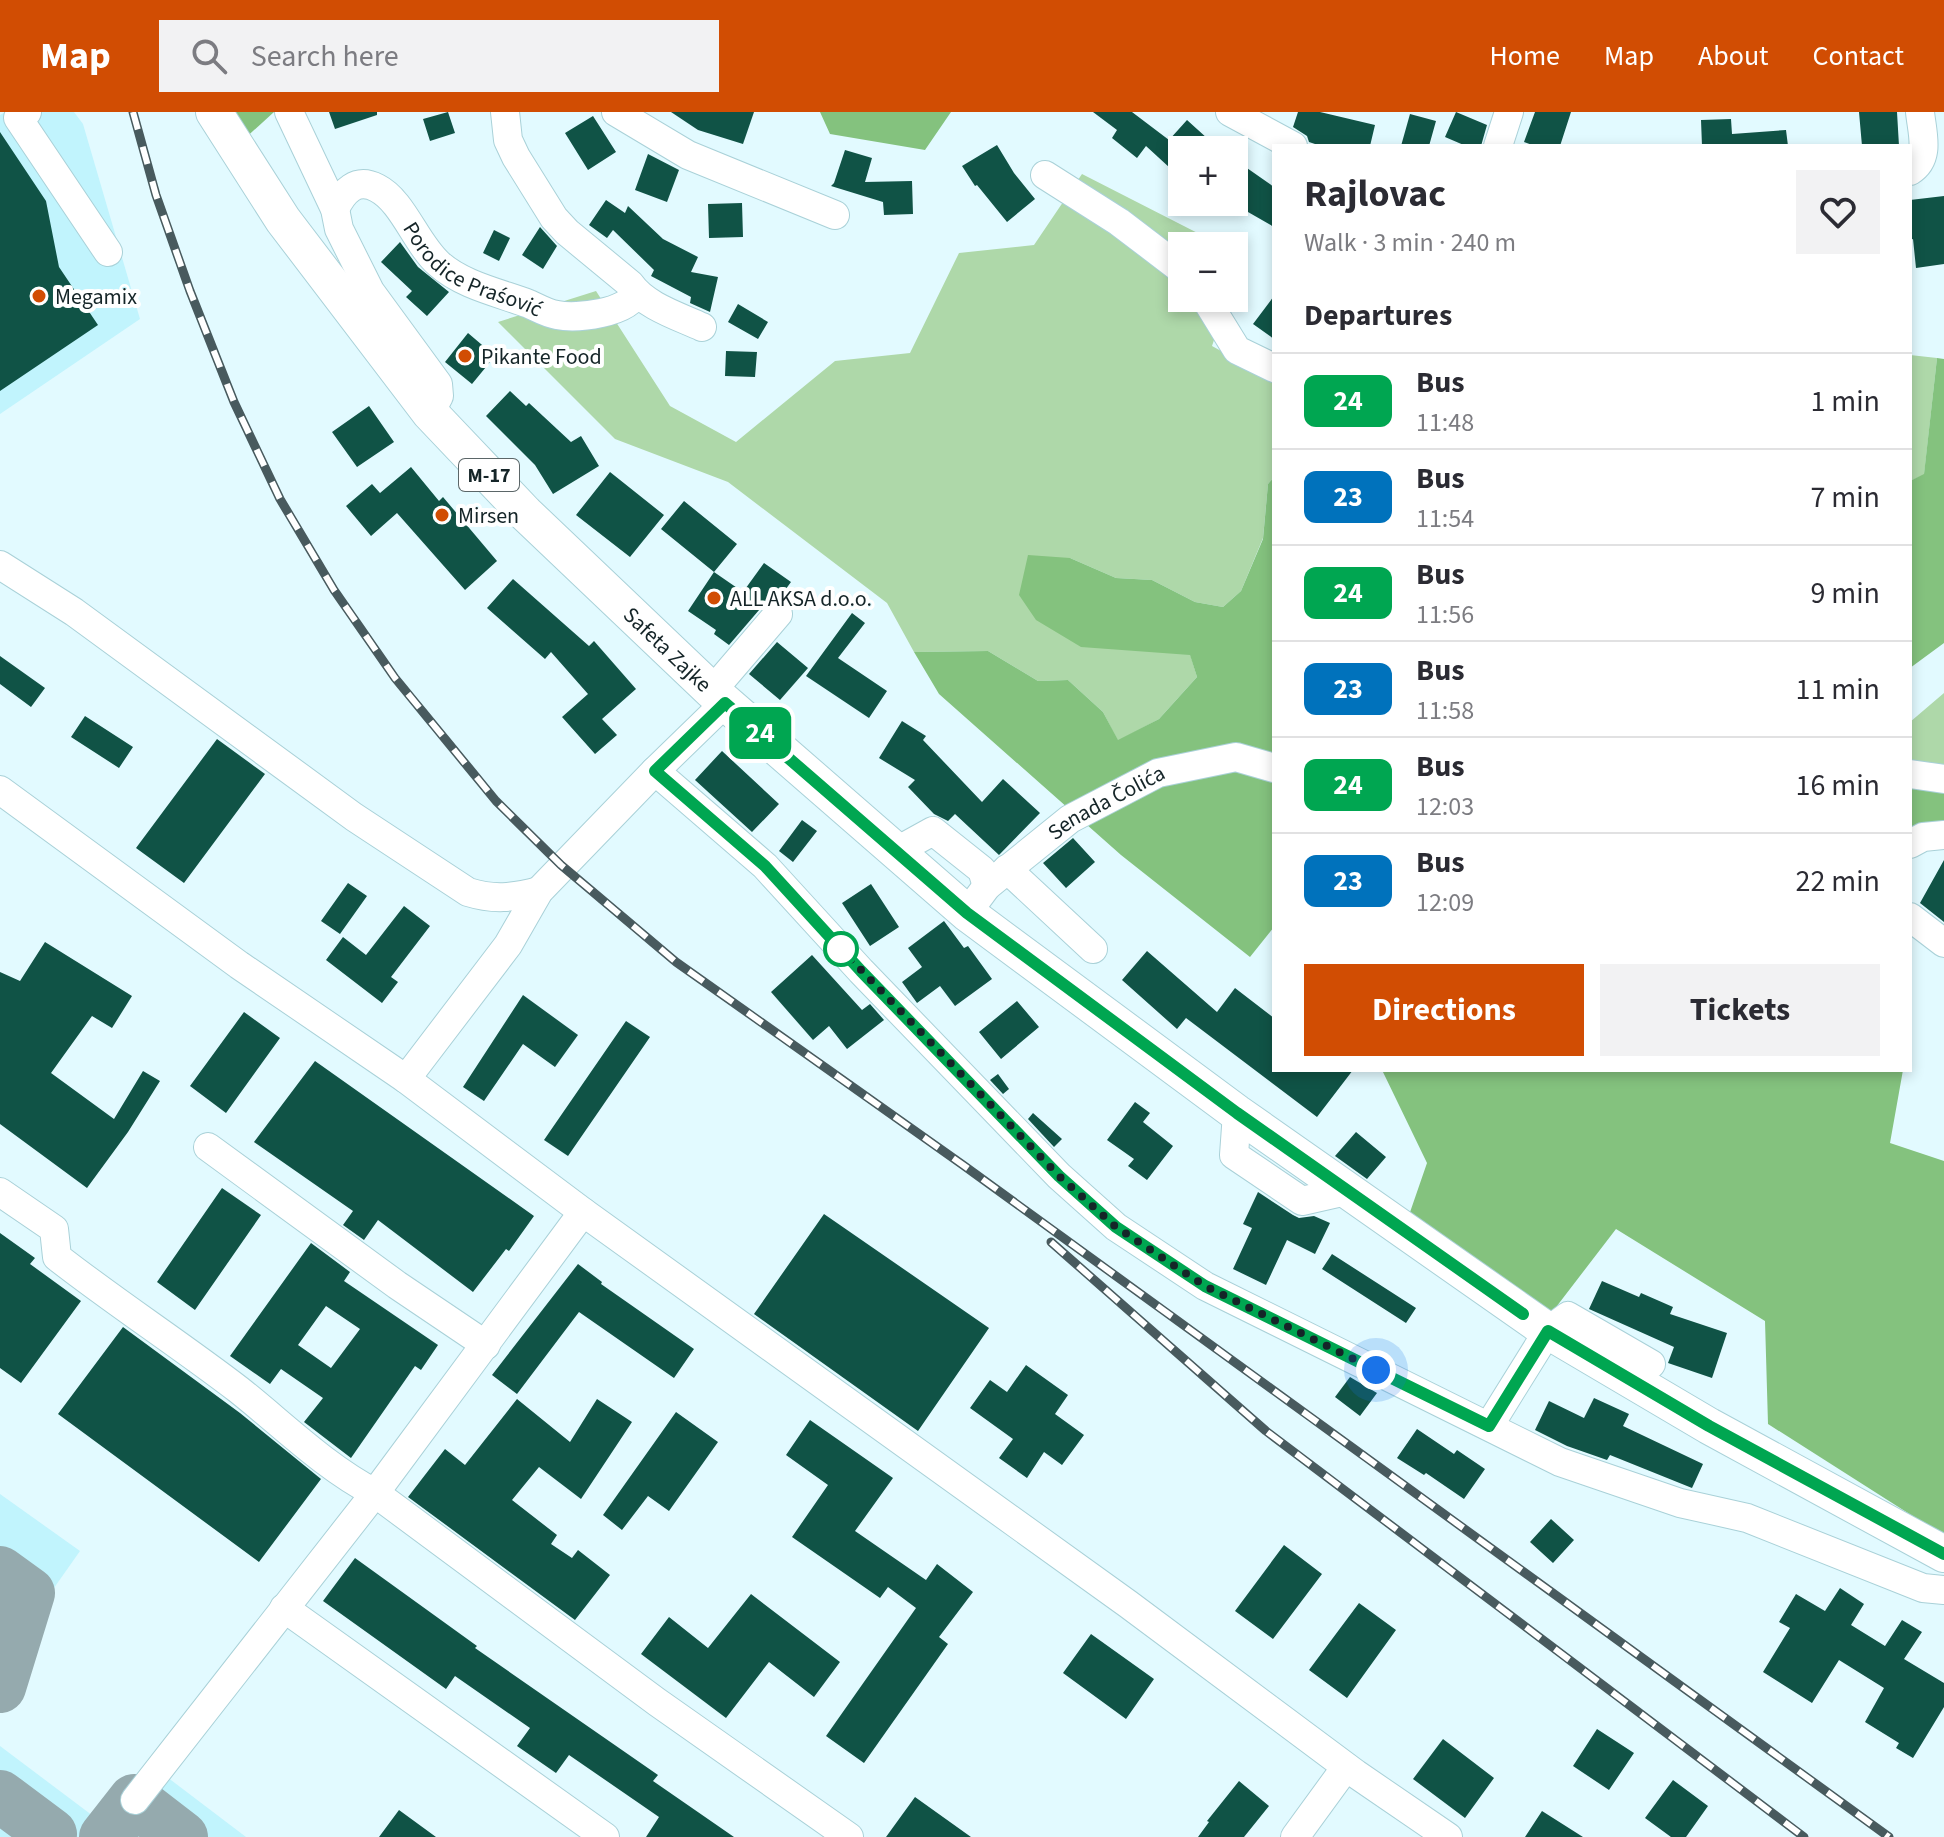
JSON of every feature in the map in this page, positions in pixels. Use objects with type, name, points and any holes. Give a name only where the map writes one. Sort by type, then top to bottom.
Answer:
[{"type":"main road","name":"Safeta Zajke","points":[[214,112],[283,220],[430,413],[525,513],[718,697],[895,852],[987,889],[1237,1113],[1548,1331],[1709,1426],[1944,1554]]},
{"type":"street","points":[[27,112],[18,118],[108,252]]},
{"type":"street","points":[[289,112],[335,209],[339,229],[370,291],[438,384],[439,396],[430,413]]},
{"type":"street","points":[[505,112],[508,140],[554,218],[630,284],[636,293],[702,327]]},
{"type":"street","points":[[1230,112],[1289,144]]},
{"type":"street","points":[[1499,144],[1509,112]]},
{"type":"street","points":[[1912,170],[1923,158],[1920,112]]},
{"type":"street","points":[[622,114],[688,155],[835,215]]},
{"type":"street","points":[[1045,175],[1119,222],[1168,259]]},
{"type":"street","name":"Porodice Praśović","points":[[335,209],[342,194],[355,185],[365,183],[378,188],[393,201],[440,265],[460,278],[558,315],[621,308],[633,300],[636,293]]},
{"type":"street","points":[[1214,312],[1237,350],[1272,367]]},
{"type":"street","points":[[0,565],[74,612],[354,817],[468,892],[488,898],[510,899],[539,891]]},
{"type":"street","points":[[406,1079],[508,945],[539,891],[655,771],[718,697],[778,614]]},
{"type":"street","name":"Senada Čolića","points":[[987,889],[1070,819],[1158,773],[1236,757],[1272,767]]},
{"type":"street","points":[[655,771],[765,866],[861,971],[1059,1176],[1116,1227],[1205,1286],[1560,1462],[1680,1503],[1747,1518],[1923,1588],[1944,1590]]},
{"type":"street","points":[[1912,774],[1944,779]]},
{"type":"street","points":[[0,790],[239,965],[406,1079],[583,1212],[1128,1604],[1346,1767],[1448,1837]]},
{"type":"street","points":[[1912,843],[1923,837],[1944,835]]},
{"type":"street","points":[[987,889],[1093,949]]},
{"type":"street","points":[[1912,919],[1944,943]]},
{"type":"street","points":[[208,1147],[397,1285],[486,1345]]},
{"type":"street","points":[[0,1192],[54,1229],[57,1257],[237,1389],[350,1480],[375,1493],[838,1834]]},
{"type":"street","points":[[135,1800],[375,1493],[583,1212]]},
{"type":"street","points":[[1489,1426],[1548,1331],[1568,1316],[1651,1364]]},
{"type":"street","points":[[284,1608],[605,1837]]},
{"type":"street","points":[[1295,1837],[1346,1767]]},
{"type":"shaded area","points":[[5,112],[74,112],[83,124],[140,319],[0,414],[0,115]]},
{"type":"shaded area","points":[[0,1494],[80,1551],[6,1656],[0,1651]]},
{"type":"shaded area","points":[[0,1746],[117,1834],[115,1837],[0,1837]]},
{"type":"shaded area","points":[[167,1777],[246,1837],[123,1837]]},
{"type":"green space","points":[[232,112],[274,112],[242,141]]},
{"type":"green space","points":[[820,112],[951,112],[925,150],[830,134]]},
{"type":"green space","points":[[1082,174],[1196,232],[1168,232],[1168,312],[1223,312],[1212,346],[1272,379],[1272,479],[1268,484],[1263,538],[1241,591],[1223,607],[1195,602],[1152,580],[1116,578],[1070,558],[1139,649],[1190,654],[1197,677],[1159,719],[1118,741],[1103,712],[1068,680],[1038,681],[988,651],[914,652],[887,603],[728,482],[615,439],[498,322],[596,291],[670,406],[736,442],[835,361],[910,353],[959,253],[1034,245]]},
{"type":"green space","points":[[1912,355],[1937,358],[1924,475],[1912,480]]},
{"type":"green space","points":[[1937,358],[1944,359],[1944,643],[1912,667],[1912,480],[1924,474]]},
{"type":"green space","points":[[1272,479],[1272,930],[1250,957],[1121,855],[939,694],[914,652],[988,651],[1038,681],[1068,680],[1103,712],[1118,740],[1159,719],[1197,677],[1190,655],[1081,647],[1036,620],[1019,595],[1028,555],[1070,558],[1116,578],[1152,580],[1195,602],[1223,607],[1241,591],[1263,539],[1268,484]]},
{"type":"green space","points":[[1944,693],[1944,779],[1912,774],[1912,720]]},
{"type":"green space","points":[[1912,788],[1944,792],[1944,837],[1912,841]]},
{"type":"green space","points":[[1383,1072],[1903,1072],[1890,1143],[1944,1161],[1944,1536],[1768,1424],[1765,1321],[1616,1229],[1550,1315],[1408,1218],[1427,1163]]},
{"type":"building","points":[[329,112],[377,112],[377,115],[335,129]]},
{"type":"building","points":[[448,112],[455,133],[430,141],[423,119]]},
{"type":"building","points":[[671,112],[754,112],[743,144],[698,130]]},
{"type":"building","points":[[1093,112],[1132,112],[1168,139],[1168,166],[1146,146],[1137,158],[1112,138],[1117,130]]},
{"type":"building","points":[[1298,112],[1320,112],[1375,125],[1370,144],[1315,144],[1293,127]]},
{"type":"building","points":[[1456,112],[1487,125],[1482,144],[1461,144],[1445,137]]},
{"type":"building","points":[[1535,112],[1571,112],[1561,144],[1524,142]]},
{"type":"building","points":[[1859,112],[1897,112],[1899,144],[1862,144]]},
{"type":"building","points":[[1410,114],[1436,121],[1430,144],[1402,144]]},
{"type":"building","points":[[593,116],[616,152],[588,170],[565,133]]},
{"type":"building","points":[[1731,119],[1732,134],[1786,130],[1788,144],[1702,144],[1701,120]]},
{"type":"building","points":[[1187,120],[1205,136],[1173,136]]},
{"type":"building","name":"Megamix","points":[[0,132],[46,201],[59,267],[98,325],[0,391]]},
{"type":"building","points":[[997,145],[1035,199],[1007,222],[962,166]]},
{"type":"building","points":[[845,150],[872,158],[865,182],[912,181],[913,214],[884,215],[883,202],[831,186]]},
{"type":"building","points":[[648,154],[679,170],[667,202],[635,190]]},
{"type":"building","points":[[1248,169],[1272,186],[1272,226],[1248,212]]},
{"type":"building","points":[[1944,196],[1944,264],[1916,268],[1912,200]]},
{"type":"building","points":[[606,200],[625,213],[628,206],[663,239],[698,257],[691,272],[718,277],[710,312],[690,303],[691,297],[651,276],[654,270],[613,230],[607,238],[589,225]]},
{"type":"building","points":[[742,203],[743,237],[709,238],[708,204]]},
{"type":"building","points":[[540,227],[557,246],[543,269],[522,255]]},
{"type":"building","points":[[494,230],[510,238],[499,261],[483,253]]},
{"type":"building","points":[[400,242],[418,267],[449,292],[427,316],[406,297],[412,291],[381,262]]},
{"type":"building","points":[[1272,299],[1272,338],[1253,324]]},
{"type":"building","points":[[738,304],[768,322],[758,339],[728,322]]},
{"type":"building","points":[[468,333],[495,356],[472,384],[445,362]]},
{"type":"building","points":[[726,351],[757,352],[755,377],[725,376]]},
{"type":"building","points":[[510,391],[526,406],[529,403],[571,442],[581,436],[599,466],[553,494],[535,465],[486,416]]},
{"type":"building","points":[[369,406],[394,442],[357,467],[332,432]]},
{"type":"building","points":[[411,467],[439,501],[443,497],[497,561],[465,590],[397,513],[371,536],[346,506],[372,484],[380,493]]},
{"type":"building","points":[[610,472],[664,515],[630,557],[576,515]]},
{"type":"building","points":[[684,501],[737,544],[714,572],[661,529]]},
{"type":"building","points":[[764,563],[791,582],[780,597],[765,603],[729,645],[714,634],[716,630],[688,611],[714,572],[743,592]]},
{"type":"building","points":[[513,579],[589,646],[594,641],[636,689],[602,719],[617,735],[595,754],[562,717],[588,694],[551,652],[545,659],[487,608]]},
{"type":"building","points":[[852,613],[865,623],[838,658],[887,691],[869,718],[806,676]]},
{"type":"building","points":[[777,642],[808,668],[780,700],[749,674]]},
{"type":"building","points":[[0,656],[45,688],[31,707],[0,684]]},
{"type":"building","points":[[85,716],[133,747],[119,768],[71,737]]},
{"type":"building","points":[[902,721],[926,736],[923,740],[982,802],[1003,779],[1040,813],[999,855],[955,814],[948,821],[934,814],[908,787],[915,780],[879,758]]},
{"type":"building","points":[[217,739],[265,774],[184,883],[136,848]]},
{"type":"building","points":[[722,751],[779,804],[752,832],[695,780]]},
{"type":"building","points":[[802,820],[817,831],[793,862],[779,851]]},
{"type":"building","points":[[1073,838],[1095,862],[1066,888],[1043,863]]},
{"type":"building","points":[[1944,860],[1944,922],[1920,903]]},
{"type":"building","points":[[348,883],[367,896],[340,934],[321,921]]},
{"type":"building","points":[[871,884],[899,927],[870,946],[842,903]]},
{"type":"building","points":[[404,906],[430,926],[391,977],[398,982],[382,1003],[326,960],[343,937],[366,955]]},
{"type":"building","points":[[944,921],[964,948],[968,946],[992,979],[955,1006],[940,986],[917,1003],[902,982],[922,967],[908,948]]},
{"type":"building","points":[[45,942],[132,996],[112,1028],[92,1016],[51,1073],[114,1119],[143,1071],[160,1081],[87,1188],[0,1124],[0,972],[20,981]]},
{"type":"building","points":[[1147,951],[1217,1012],[1235,988],[1272,1016],[1272,1072],[1351,1072],[1317,1117],[1186,1018],[1177,1029],[1122,980]]},
{"type":"building","points":[[812,955],[862,1010],[870,1004],[884,1020],[847,1049],[829,1026],[813,1040],[771,992]]},
{"type":"building","points":[[523,995],[578,1035],[555,1067],[523,1044],[484,1101],[463,1087]]},
{"type":"building","points":[[1017,1001],[1039,1027],[1001,1059],[979,1032]]},
{"type":"building","points":[[244,1012],[280,1038],[226,1113],[190,1086]]},
{"type":"building","points":[[626,1021],[650,1037],[568,1156],[544,1140]]},
{"type":"building","points":[[315,1061],[534,1216],[509,1251],[506,1249],[473,1292],[378,1220],[364,1240],[343,1225],[353,1211],[254,1142]]},
{"type":"building","points":[[998,1074],[1009,1089],[1003,1094],[990,1080]]},
{"type":"building","points":[[1135,1102],[1150,1113],[1143,1122],[1173,1146],[1147,1180],[1128,1166],[1134,1159],[1107,1140]]},
{"type":"building","points":[[1033,1113],[1062,1139],[1054,1147],[1028,1119]]},
{"type":"building","points":[[1356,1132],[1386,1157],[1367,1179],[1335,1156]]},
{"type":"building","points":[[222,1188],[261,1215],[195,1310],[157,1282]]},
{"type":"building","points":[[1258,1192],[1299,1218],[1314,1216],[1330,1223],[1315,1254],[1287,1240],[1266,1285],[1233,1269],[1252,1228],[1243,1224]]},
{"type":"building","points":[[824,1214],[989,1328],[918,1431],[754,1314]]},
{"type":"building","points":[[0,1233],[35,1258],[30,1264],[81,1301],[21,1383],[0,1368]]},
{"type":"building","points":[[311,1243],[350,1272],[344,1281],[438,1345],[421,1370],[415,1366],[351,1458],[304,1422],[323,1398],[281,1369],[270,1384],[230,1356]],"holes":[[[326,1306],[360,1329],[331,1368],[298,1345]]]},
{"type":"building","points":[[1332,1254],[1416,1308],[1406,1323],[1322,1269]]},
{"type":"building","points":[[578,1264],[601,1284],[694,1349],[674,1378],[579,1312],[517,1394],[492,1375]]},
{"type":"building","points":[[1602,1281],[1673,1307],[1670,1314],[1727,1333],[1712,1378],[1668,1363],[1674,1347],[1589,1309]]},
{"type":"building","points":[[123,1327],[240,1413],[321,1479],[259,1562],[58,1414]]},
{"type":"building","points":[[1026,1365],[1068,1395],[1055,1414],[1084,1435],[1062,1465],[1044,1452],[1027,1478],[999,1458],[1013,1439],[970,1408],[990,1380],[1007,1392]]},
{"type":"building","points":[[1350,1377],[1377,1393],[1360,1416],[1335,1397]]},
{"type":"building","points":[[1594,1398],[1629,1414],[1623,1426],[1703,1464],[1692,1488],[1610,1455],[1607,1460],[1567,1446],[1535,1430],[1549,1401],[1584,1418]]},
{"type":"building","points":[[517,1399],[570,1442],[597,1399],[632,1422],[581,1499],[539,1467],[512,1500],[557,1535],[551,1544],[572,1558],[578,1550],[610,1575],[575,1620],[408,1497],[445,1449],[465,1465]]},
{"type":"building","points":[[676,1412],[718,1442],[669,1511],[648,1496],[622,1530],[603,1515]]},
{"type":"building","points":[[810,1420],[893,1478],[855,1531],[926,1580],[937,1564],[973,1592],[939,1637],[948,1644],[864,1763],[826,1736],[916,1608],[888,1587],[880,1598],[792,1537],[828,1485],[786,1455]]},
{"type":"building","points":[[1417,1429],[1454,1454],[1457,1450],[1485,1469],[1464,1499],[1397,1458]]},
{"type":"building","points":[[1551,1519],[1574,1540],[1553,1563],[1530,1542]]},
{"type":"building","points":[[1284,1545],[1322,1574],[1273,1639],[1235,1611]]},
{"type":"building","points":[[355,1558],[477,1646],[475,1648],[658,1775],[653,1781],[734,1837],[646,1837],[659,1817],[569,1755],[556,1773],[517,1746],[530,1728],[455,1676],[446,1689],[323,1601]]},
{"type":"building","points":[[1840,1588],[1864,1604],[1851,1625],[1885,1646],[1902,1620],[1922,1632],[1904,1659],[1944,1683],[1944,1707],[1913,1758],[1896,1748],[1899,1743],[1865,1722],[1884,1688],[1839,1660],[1812,1703],[1763,1672],[1790,1628],[1779,1622],[1796,1594],[1825,1611]]},
{"type":"building","points":[[751,1594],[840,1662],[814,1697],[769,1662],[726,1718],[641,1654],[669,1617],[708,1648]]},
{"type":"building","points":[[1359,1603],[1396,1630],[1347,1698],[1309,1670]]},
{"type":"building","points":[[1091,1634],[1154,1679],[1126,1719],[1063,1673]]},
{"type":"building","points":[[1597,1729],[1634,1753],[1609,1790],[1573,1766]]},
{"type":"building","points":[[1443,1739],[1494,1778],[1465,1818],[1413,1779]]},
{"type":"building","points":[[1673,1780],[1708,1806],[1686,1837],[1671,1837],[1645,1818]]},
{"type":"building","points":[[1239,1781],[1269,1806],[1244,1837],[1198,1837],[1207,1821]]},
{"type":"building","points":[[915,1797],[971,1837],[886,1837]]},
{"type":"building","points":[[399,1810],[436,1837],[379,1837]]},
{"type":"building","points":[[1542,1811],[1583,1837],[1525,1837]]},
{"type":"taxiway","points":[[0,1572],[29,1593],[0,1687]]},
{"type":"taxiway","points":[[0,1796],[51,1834],[48,1837]]},
{"type":"taxiway","points":[[105,1837],[134,1800],[182,1837]]},
{"type":"railway","points":[[133,112],[156,195],[190,291],[234,402],[280,499],[334,590],[395,678],[496,801],[561,865],[676,962],[963,1165],[1889,1837]]},
{"type":"railway","points":[[1051,1242],[1266,1431],[1804,1837]]},
{"type":"bus line","name":"24","points":[[1523,1314],[1237,1113],[967,913],[725,703],[655,771],[765,866],[861,971],[1059,1176],[1116,1227],[1205,1286],[1489,1426],[1548,1331],[1709,1426],[1944,1554]]},
{"type":"place","name":"Megamix","points":[[39,296]]},
{"type":"place","name":"Pikante Food","points":[[465,356]]},
{"type":"place","name":"Mirsen","points":[[442,515]]},
{"type":"place","name":"ALL AKSA d.o.o.","points":[[714,598]]},
{"type":"route","points":[[841,949],[1059,1176],[1116,1227],[1205,1286],[1376,1370]]}]
